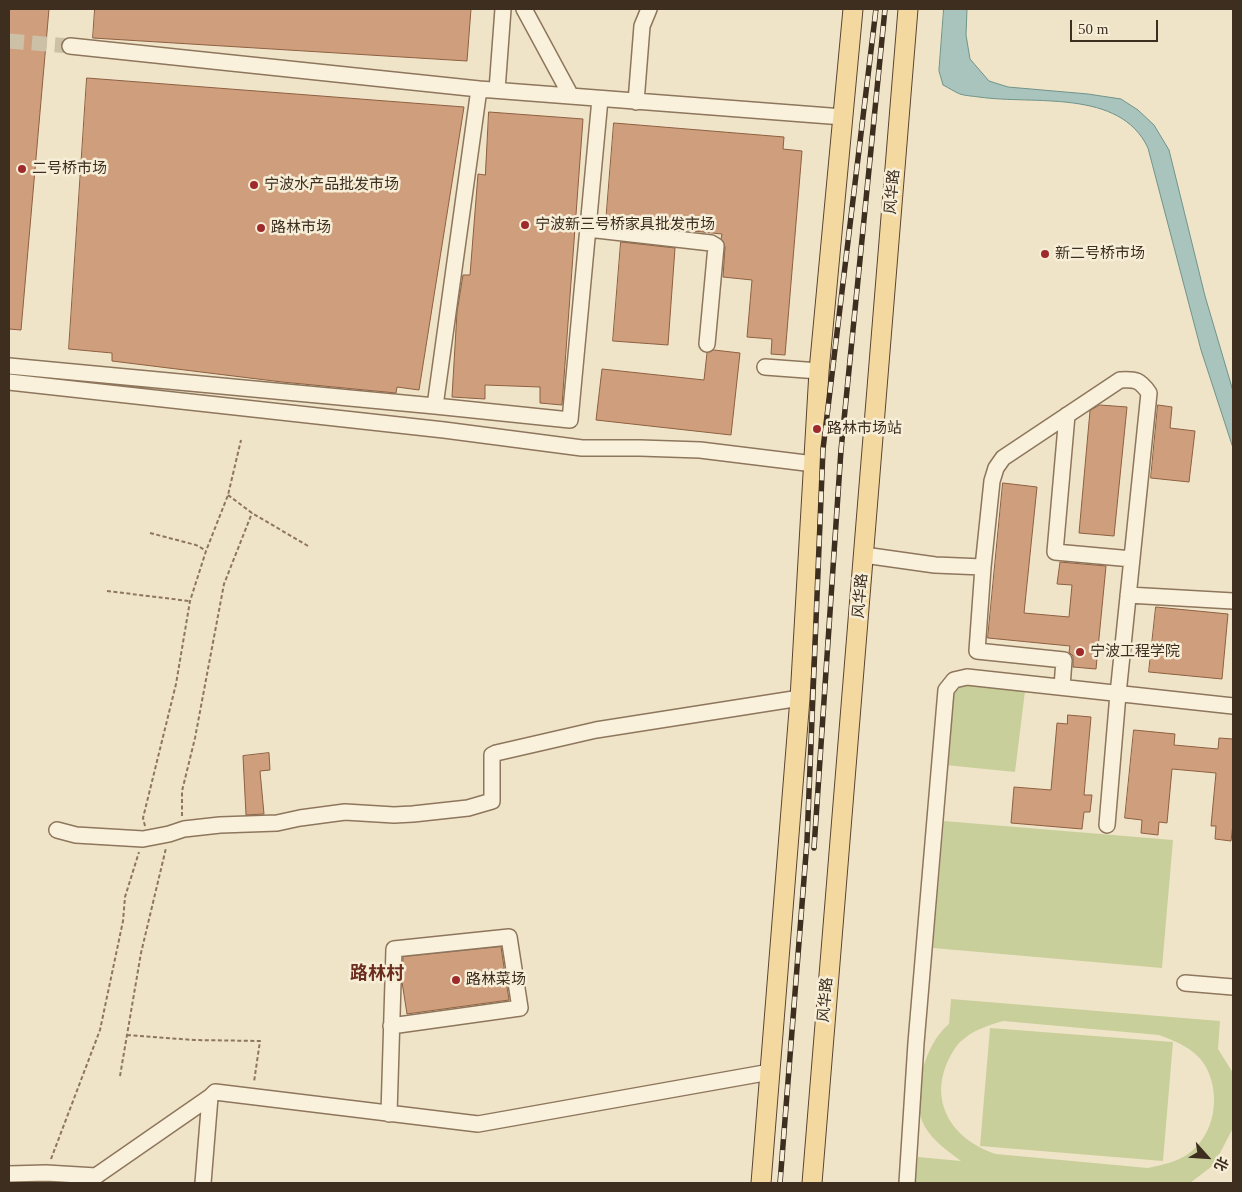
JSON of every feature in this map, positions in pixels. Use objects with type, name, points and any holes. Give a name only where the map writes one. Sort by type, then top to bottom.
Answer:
[{"type":"main road","points":[[760,1183],[800,698],[819,371],[853,9]]},
{"type":"main road","name":"风华路","points":[[812,1183],[819,1078],[908,9]]},
{"type":"street","points":[[497,90],[503,9]]},
{"type":"street","points":[[524,9],[571,96]]},
{"type":"street","points":[[636,102],[642,26],[649,9]]},
{"type":"street","points":[[70,46],[479,89],[843,117]]},
{"type":"street","points":[[434,406],[479,89]]},
{"type":"street","points":[[9,366],[570,420],[600,99]]},
{"type":"street","points":[[588,230],[711,243],[716,246],[707,344]]},
{"type":"street","points":[[765,367],[819,371]]},
{"type":"street","points":[[1062,687],[1064,660],[977,651],[992,482],[996,468],[1003,458],[1120,380],[1132,380],[1142,383],[1149,393],[1118,694],[1107,824]]},
{"type":"street","points":[[9,382],[425,428],[582,448],[700,450],[814,464]]},
{"type":"street","points":[[1067,415],[1055,552],[1132,559]]},
{"type":"street","points":[[864,555],[935,565],[983,567]]},
{"type":"street","points":[[1128,595],[1233,601]]},
{"type":"street","points":[[907,1183],[916,1043],[946,690],[954,680],[967,677],[1233,706]]},
{"type":"street","points":[[57,830],[76,835],[136,839],[169,834],[184,829],[220,825],[277,823],[345,812],[394,815],[468,808],[492,801],[492,755],[496,753],[596,730],[800,698]]},
{"type":"street","points":[[389,1114],[394,949],[509,937],[520,1008],[392,1026]]},
{"type":"street","points":[[1185,983],[1233,987]]},
{"type":"street","points":[[9,1174],[46,1173],[96,1176],[210,1098],[215,1092],[478,1124],[770,1072]]},
{"type":"street","points":[[203,1183],[210,1098]]},
{"type":"path","points":[[242,440],[228,495],[252,513],[308,546]]},
{"type":"path","points":[[182,823],[182,791],[195,738],[224,584],[252,513]]},
{"type":"path","points":[[150,532],[196,545],[206,550]]},
{"type":"path","points":[[108,590],[190,601]]},
{"type":"path","points":[[120,1076],[142,954],[169,834]]},
{"type":"path","points":[[127,1035],[194,1040],[260,1041],[251,1096]]},
{"type":"green space","points":[[961,683],[1025,691],[1015,772],[945,765],[952,700],[955,688]]},
{"type":"green space","points":[[944,821],[1173,840],[1162,968],[933,948]]},
{"type":"green space","points":[[951,999],[1220,1021],[1218,1049],[1233,1073],[1233,1128],[1211,1167],[1190,1183],[915,1182],[918,1157],[961,1161],[932,1137],[920,1115],[919,1087],[922,1072],[933,1044],[949,1024]],"holes":[[[1003,1021],[1159,1035],[1179,1043],[1192,1051],[1202,1061],[1211,1078],[1214,1102],[1210,1126],[1197,1146],[1188,1154],[1169,1163],[1148,1168],[996,1154],[981,1148],[958,1131],[949,1119],[944,1107],[941,1093],[942,1078],[952,1052],[969,1035],[993,1024]]]},
{"type":"green space","points":[[990,1028],[1173,1042],[1163,1161],[980,1146]]},
{"type":"water","points":[[944,9],[967,9],[966,35],[970,59],[989,81],[1008,87],[1121,99],[1138,110],[1154,125],[1169,150],[1205,296],[1233,391],[1233,448],[1201,350],[1148,148],[1135,129],[1117,116],[1096,108],[1073,103],[967,96],[943,85],[939,71]]},
{"type":"building","name":"二号桥市场","points":[[9,9],[49,9],[21,330],[9,329]]},
{"type":"building","points":[[95,9],[471,9],[467,61],[93,38]]},
{"type":"building","name":"宁波水产品批发市场","points":[[87,78],[464,107],[419,390],[397,387],[396,393],[282,382],[112,361],[112,353],[69,349]]},
{"type":"building","name":"宁波新三号桥家具批发市场","points":[[489,112],[583,119],[562,405],[540,403],[540,387],[485,385],[485,399],[452,397],[457,312],[463,275],[470,275],[478,174],[485,175]]},
{"type":"building","points":[[614,123],[784,137],[783,149],[802,151],[785,355],[771,354],[772,339],[747,337],[752,280],[723,277],[725,247],[721,239],[722,234],[606,222]]},
{"type":"building","points":[[621,242],[675,248],[668,345],[613,341]]},
{"type":"building","points":[[714,350],[740,353],[731,435],[596,420],[602,369],[704,380],[707,353]]},
{"type":"building","points":[[1100,405],[1127,407],[1114,536],[1079,533],[1090,411]]},
{"type":"building","points":[[1158,405],[1172,407],[1170,428],[1195,431],[1189,482],[1151,478]]},
{"type":"building","points":[[1003,483],[1037,487],[1024,613],[1069,617],[1072,585],[1057,584],[1060,562],[1106,566],[1096,669],[1073,667],[1073,656],[1069,652],[1070,646],[988,638]]},
{"type":"building","points":[[1156,607],[1228,614],[1222,679],[1149,672]]},
{"type":"building","points":[[1068,715],[1091,717],[1084,795],[1092,795],[1090,812],[1084,812],[1082,829],[1011,823],[1014,787],[1051,790],[1057,723],[1067,724]]},
{"type":"building","points":[[1134,730],[1175,734],[1174,745],[1218,749],[1219,738],[1233,739],[1233,824],[1231,841],[1215,839],[1216,826],[1211,826],[1216,773],[1172,769],[1167,823],[1159,822],[1158,835],[1141,833],[1142,820],[1125,818]]},
{"type":"building","points":[[269,753],[270,770],[260,771],[264,814],[246,815],[243,756]]},
{"type":"building","name":"路林菜场","points":[[501,947],[509,1000],[407,1014],[402,982],[403,957]]},
{"type":"tunnel","points":[[9,41],[70,46]]},
{"type":"railway","points":[[780,1183],[807,841],[823,449],[876,9]]},
{"type":"railway","points":[[814,848],[841,450],[885,9]]},
{"type":"place","name":"二号桥市场","points":[[22,169]]},
{"type":"place","name":"宁波水产品批发市场","points":[[254,185]]},
{"type":"place","name":"宁波新三号桥家具批发市场","points":[[525,225]]},
{"type":"place","name":"路林市场","points":[[261,228]]},
{"type":"place","name":"新二号桥市场","points":[[1045,254]]},
{"type":"place","name":"路林市场站","points":[[817,429]]},
{"type":"place","name":"宁波工程学院","points":[[1080,652]]},
{"type":"place","name":"路林菜场","points":[[456,980]]},
{"type":"district","name":"路林村","points":[[377,974]]}]
